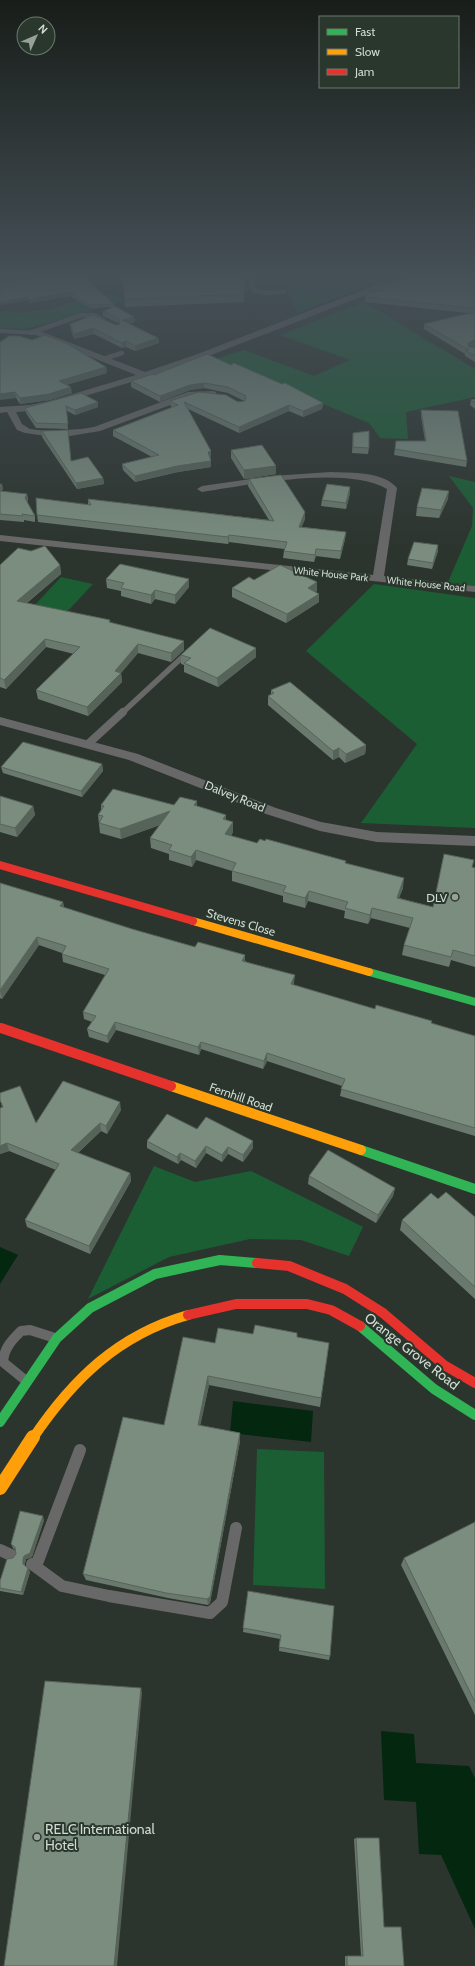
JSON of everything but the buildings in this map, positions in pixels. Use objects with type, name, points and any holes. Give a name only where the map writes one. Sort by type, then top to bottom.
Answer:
[{"type":"street","points":[[129,369],[145,375]]},
{"type":"street","points":[[0,410],[11,410],[52,403],[163,369]]},
{"type":"street","points":[[11,410],[18,425],[27,431],[43,433],[83,432],[97,429],[191,394],[198,393],[222,396]]},
{"type":"street","name":"White House Park","points":[[0,538],[378,579],[392,488],[384,481],[370,477],[303,475],[202,489]]},
{"type":"street","points":[[15,552],[25,540]]},
{"type":"street","name":"White House Road","points":[[378,579],[475,589]]},
{"type":"street","name":"Dalvey Road","points":[[0,721],[88,744],[151,763],[281,814],[344,832],[374,836],[475,841]]},
{"type":"street","name":"Stevens Close","points":[[0,866],[475,1002]]},
{"type":"street","name":"Fernhill Road","points":[[0,1028],[475,1189]]},
{"type":"street","name":"Orange Grove Road","points":[[0,1422],[26,1381],[57,1338],[90,1308],[155,1274],[220,1260],[289,1266],[345,1289],[383,1313],[444,1365],[475,1383]]},
{"type":"street","name":"Orange Grove Road","points":[[0,1488],[55,1407],[86,1373],[115,1349],[144,1330],[170,1319],[236,1304],[307,1304],[331,1310],[365,1329],[434,1389],[475,1415]]},
{"type":"lane","points":[[88,744],[196,644]]},
{"type":"lane","points":[[26,1381],[7,1368],[3,1362],[3,1352],[10,1342],[21,1331],[30,1330],[57,1338]]},
{"type":"lane","points":[[80,1450],[34,1565],[62,1586],[110,1596],[210,1613],[222,1602],[236,1528]]},
{"type":"shaded area","points":[[238,369],[294,369],[314,376],[330,369],[475,369],[475,397],[406,412],[408,439],[380,438],[369,423]]},
{"type":"shaded area","points":[[449,476],[475,482],[475,586],[448,582],[472,526],[473,508]]},
{"type":"shaded area","points":[[61,577],[93,584],[65,614],[33,607]]},
{"type":"shaded area","points":[[374,584],[475,598],[475,828],[361,823],[417,744],[306,651]]},
{"type":"shaded area","points":[[154,1166],[195,1182],[251,1171],[363,1227],[349,1256],[301,1240],[250,1239],[169,1257],[88,1299]]},
{"type":"shaded area","points":[[0,1247],[18,1255],[0,1284]]},
{"type":"shaded area","points":[[233,1401],[313,1411],[311,1442],[230,1433]]},
{"type":"shaded area","points":[[257,1449],[324,1452],[325,1589],[253,1585]]},
{"type":"shaded area","points":[[381,1731],[414,1734],[416,1763],[469,1766],[475,1778],[475,1929],[441,1855],[419,1854],[416,1802],[384,1800]]},
{"type":"traffic: fast","points":[[369,972],[475,1002]]},
{"type":"traffic: fast","points":[[361,1150],[475,1189]]},
{"type":"traffic: fast","points":[[0,1422],[57,1338],[90,1308],[155,1274],[220,1260],[257,1263]]},
{"type":"traffic: fast","points":[[360,1326],[434,1389],[475,1415]]},
{"type":"traffic: slow","points":[[193,921],[369,972]]},
{"type":"traffic: slow","points":[[171,1086],[361,1150]]},
{"type":"traffic: slow","points":[[0,1488],[55,1407],[82,1377],[131,1338],[168,1321],[188,1315]]},
{"type":"traffic: jam","points":[[0,865],[193,921]]},
{"type":"traffic: jam","points":[[0,1028],[171,1086]]},
{"type":"traffic: jam","points":[[257,1263],[289,1266],[345,1289],[383,1313],[444,1365],[475,1383]]},
{"type":"traffic: jam","points":[[188,1315],[236,1304],[307,1304],[331,1310],[360,1326]]},
{"type":"place","name":"DLV","points":[[455,897]]},
{"type":"place","name":"RELC International Hotel","points":[[37,1837]]}]
